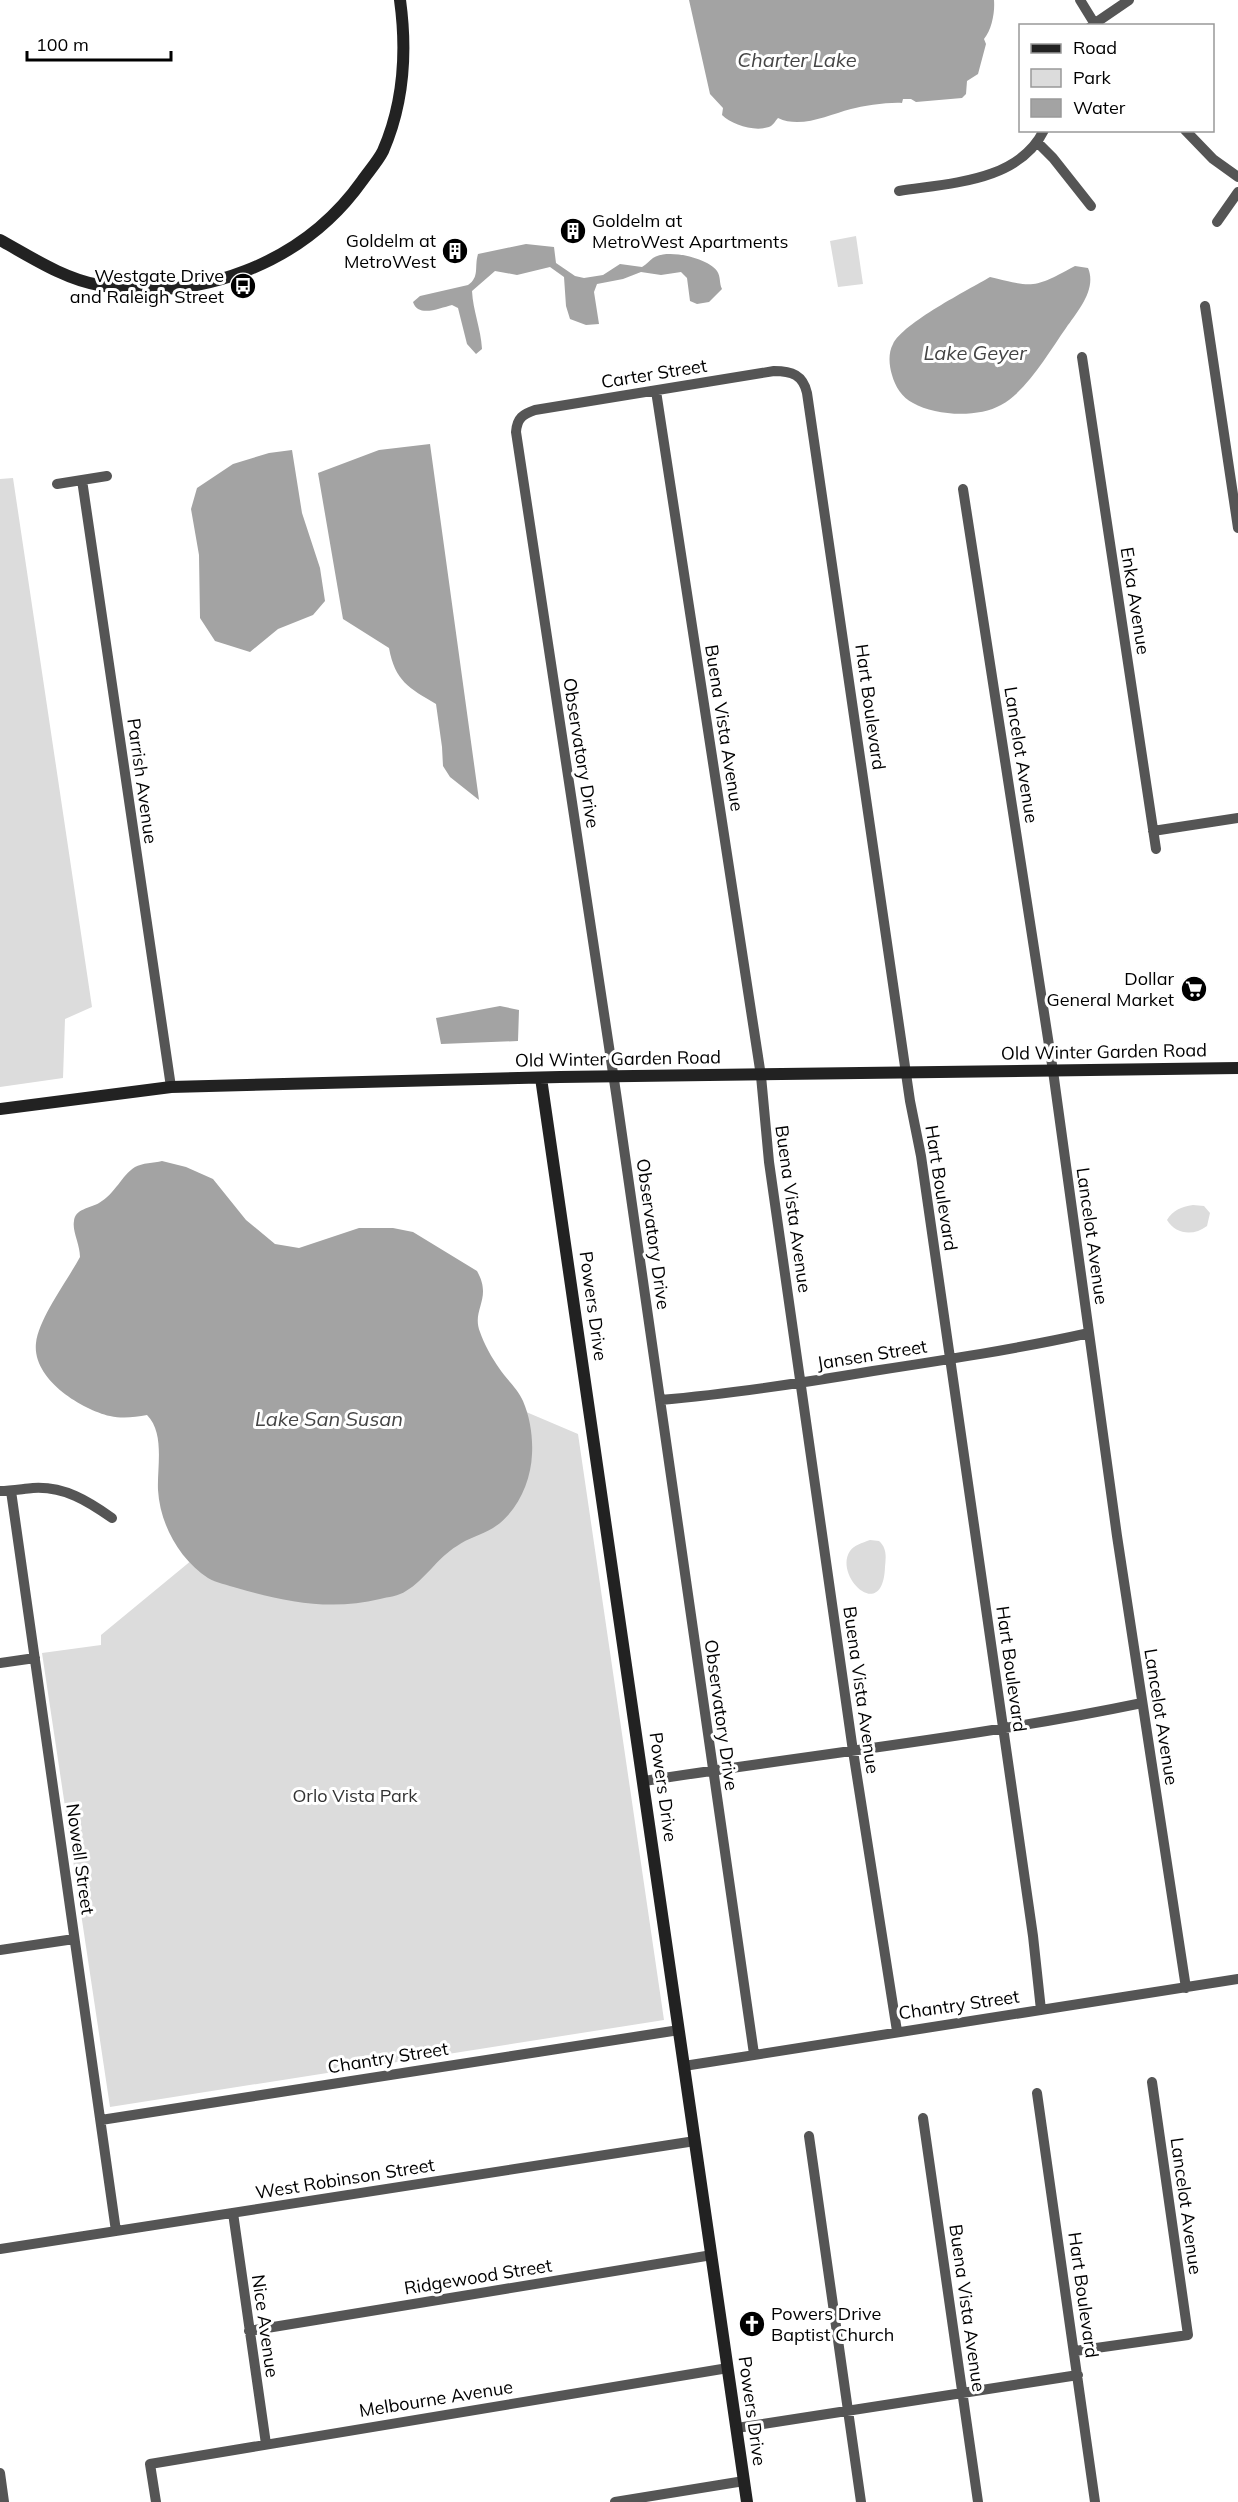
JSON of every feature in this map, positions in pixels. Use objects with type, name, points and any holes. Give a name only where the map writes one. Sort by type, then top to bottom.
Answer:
[{"type":"street","points":[[0,240],[45,265],[96,285],[147,291],[197,286],[250,271],[285,251],[317,228],[349,200],[382,152],[403,87],[404,28],[400,0]]},
{"type":"street","points":[[1080,0],[1094,24],[1129,0]]},
{"type":"street","points":[[899,191],[988,174],[1007,168],[1038,143],[1043,132]]},
{"type":"street","points":[[1187,132],[1213,159],[1238,177]]},
{"type":"street","points":[[1038,143],[1053,158],[1091,206]]},
{"type":"street","points":[[1217,222],[1238,192]]},
{"type":"street","points":[[1205,306],[1238,528]]},
{"type":"street","name":"Enka Avenue","points":[[1082,357],[1156,849]]},
{"type":"street","name":"Carter Street","points":[[518,419],[535,410],[774,371],[797,374]]},
{"type":"street","name":"Hart Boulevard","points":[[797,374],[807,393],[1003,1727],[1041,2010]]},
{"type":"street","name":"Buena Vista Avenue","points":[[656,391],[761,1076],[769,1162],[853,1751],[897,2031]]},
{"type":"street","name":"Observatory Drive","points":[[518,419],[516,439],[614,1076],[754,2054]]},
{"type":"street","points":[[57,484],[107,476]]},
{"type":"street","name":"Parrish Avenue","points":[[81,480],[171,1087]]},
{"type":"street","name":"Lancelot Avenue","points":[[963,489],[1053,1071],[1142,1703],[1186,1988]]},
{"type":"street","points":[[1153,831],[1238,818]]},
{"type":"street","name":"Old Winter Garden Road","points":[[0,1109],[122,1091],[171,1087],[614,1076],[761,1076],[1238,1068]]},
{"type":"street","name":"Powers Drive","points":[[542,1078],[747,2502]]},
{"type":"street","name":"Jansen Street","points":[[660,1400],[718,1395],[801,1383],[1026,1347],[1089,1333]]},
{"type":"street","points":[[6,1491],[44,1488],[75,1495],[112,1518]]},
{"type":"street","name":"Nowell Street","points":[[6,1491],[35,1658],[116,2231]]},
{"type":"street","points":[[0,1663],[35,1658]]},
{"type":"street","points":[[644,1781],[853,1751],[1142,1703]]},
{"type":"street","points":[[0,1950],[74,1939]]},
{"type":"street","name":"Chantry Street","points":[[684,2066],[1238,1979]]},
{"type":"street","name":"Chantry Street","points":[[101,2120],[680,2030]]},
{"type":"street","name":"Lancelot Avenue","points":[[1075,2351],[1188,2335],[1152,2082]]},
{"type":"street","name":"Hart Boulevard","points":[[1037,2093],[1095,2502]]},
{"type":"street","name":"Buena Vista Avenue","points":[[923,2118],[978,2502]]},
{"type":"street","points":[[809,2136],[861,2502]]},
{"type":"street","name":"West Robinson Street","points":[[0,2249],[695,2141]]},
{"type":"street","name":"Nice Avenue","points":[[232,2213],[266,2444]]},
{"type":"street","name":"Ridgewood Street","points":[[249,2331],[712,2255]]},
{"type":"street","name":"Melbourne Avenue","points":[[156,2502],[150,2464],[728,2368]]},
{"type":"street","points":[[737,2428],[1078,2375]]},
{"type":"street","points":[[0,2473],[4,2502]]},
{"type":"street","points":[[615,2502],[744,2481]]},
{"type":"green space","points":[[856,236],[863,284],[838,287],[830,241]]},
{"type":"green space","points":[[13,478],[92,1007],[65,1019],[63,1078],[0,1087],[0,479]]},
{"type":"green space","points":[[1193,1205],[1204,1206],[1210,1213],[1207,1226],[1202,1229],[1191,1232],[1180,1231],[1167,1220],[1178,1210]]},
{"type":"green space","name":"Orlo Vista Park","points":[[486,1395],[578,1434],[664,2020],[110,2107],[42,1653],[101,1645],[101,1635],[249,1513]]},
{"type":"green space","points":[[870,1540],[879,1541],[882,1544],[886,1560],[882,1584],[876,1592],[869,1594],[860,1590],[853,1582],[848,1572],[847,1561],[852,1549]]},
{"type":"water","name":"Charter Lake","points":[[689,0],[994,0],[994,5],[991,25],[984,39],[986,44],[978,74],[967,81],[966,94],[962,98],[916,102],[903,99],[902,103],[851,109],[805,122],[778,118],[771,126],[759,129],[738,125],[726,119],[722,115],[723,108],[710,94]]},
{"type":"water","points":[[526,244],[554,247],[556,263],[575,276],[584,278],[603,275],[620,264],[642,267],[659,255],[687,256],[712,266],[718,273],[722,289],[709,302],[697,304],[690,301],[687,278],[681,272],[661,275],[641,272],[623,279],[597,284],[594,292],[599,324],[586,325],[570,319],[566,306],[564,277],[550,267],[517,275],[495,271],[472,291],[482,349],[476,354],[467,344],[458,308],[452,305],[424,311],[416,307],[413,302],[420,296],[468,285],[474,279],[478,254]]},
{"type":"water","name":"Lake Geyer","points":[[1075,266],[1088,268],[1090,284],[1085,300],[1029,381],[1011,399],[992,409],[957,414],[922,407],[909,401],[900,391],[893,379],[890,355],[893,344],[909,326],[990,277],[1016,283],[1034,284],[1051,279]]},
{"type":"water","points":[[430,444],[479,800],[450,777],[443,766],[436,704],[411,688],[399,676],[389,648],[343,619],[318,473],[379,450]]},
{"type":"water","points":[[292,450],[302,513],[320,568],[325,601],[313,615],[278,629],[250,652],[215,641],[200,618],[199,555],[191,509],[197,488],[233,464],[269,453]]},
{"type":"water","points":[[500,1006],[519,1010],[518,1041],[441,1044],[436,1018]]},
{"type":"water","name":"Lake San Susan","points":[[162,1161],[186,1167],[213,1179],[246,1220],[275,1244],[299,1248],[359,1228],[393,1228],[413,1232],[477,1271],[483,1289],[478,1317],[480,1332],[494,1360],[521,1397],[528,1414],[531,1434],[531,1465],[526,1486],[516,1505],[502,1522],[450,1551],[403,1593],[362,1603],[308,1603],[255,1593],[208,1578],[188,1561],[173,1540],[163,1515],[158,1490],[158,1441],[153,1422],[147,1415],[115,1417],[86,1407],[73,1399],[50,1380],[42,1369],[37,1356],[36,1343],[42,1322],[80,1257],[74,1229],[77,1214],[105,1199],[135,1167]]},
{"type":"place","name":"Goldelm at MetroWest Apartments","points":[[573,231]]},
{"type":"place","name":"Goldelm at MetroWest","points":[[455,251]]},
{"type":"place","name":"Westgate Drive and Raleigh Street","points":[[243,286]]},
{"type":"place","name":"Dollar General Market","points":[[1194,989]]},
{"type":"place","name":"Powers Drive Baptist Church","points":[[752,2324]]}]
